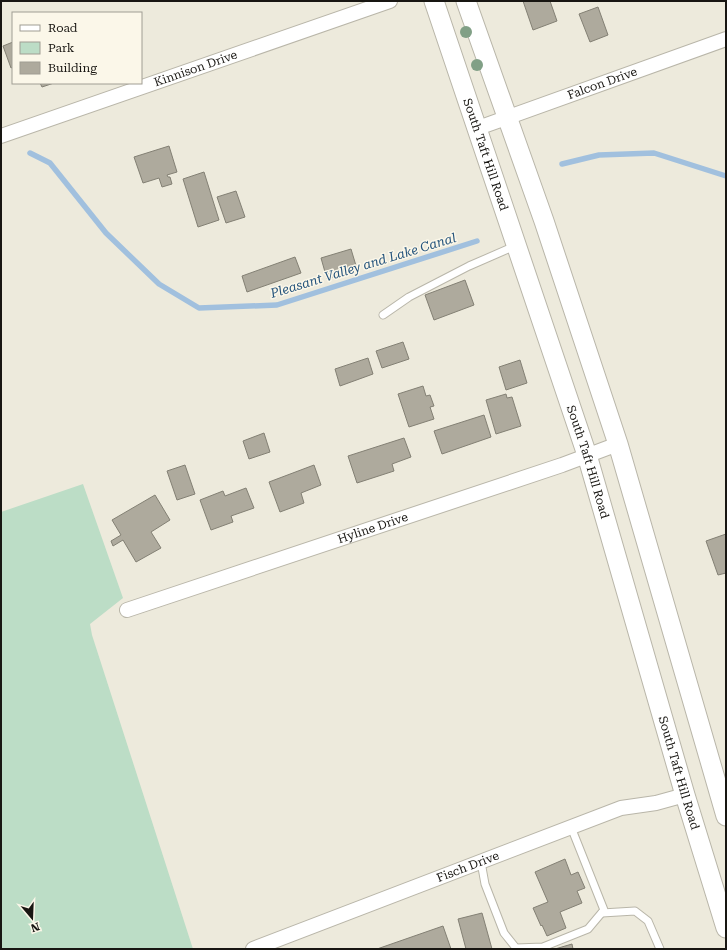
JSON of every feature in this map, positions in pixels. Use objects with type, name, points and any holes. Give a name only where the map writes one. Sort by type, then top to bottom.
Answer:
[{"type":"main road","name":"South Taft Hill Road","points":[[434,1],[587,455],[685,795],[726,928]]},
{"type":"main road","points":[[466,1],[544,221],[618,444],[726,816]]},
{"type":"street","name":"Kinnison Drive","points":[[1,136],[390,1]]},
{"type":"street","name":"Falcon Drive","points":[[478,128],[726,39]]},
{"type":"street","name":"Hyline Drive","points":[[127,610],[562,465],[618,444]]},
{"type":"street","name":"Fisch Drive","points":[[253,949],[621,808],[656,804],[685,795]]},
{"type":"lane","points":[[383,315],[409,297],[469,266],[517,245]]},
{"type":"lane","points":[[481,862],[485,884],[504,933],[516,948],[543,947],[588,929],[604,910],[571,827]]},
{"type":"lane","points":[[602,913],[636,911],[648,921],[660,949]]},
{"type":"green space","points":[[83,484],[123,598],[90,624],[92,635],[193,949],[1,949],[1,512]]},
{"type":"building","points":[[523,1],[550,1],[557,21],[533,30]]},
{"type":"building","points":[[598,7],[608,35],[590,42],[579,14]]},
{"type":"building","points":[[12,42],[11,68],[3,46]]},
{"type":"building","points":[[40,84],[51,84],[42,87]]},
{"type":"building","points":[[169,146],[177,172],[167,175],[170,177],[172,184],[162,187],[159,178],[143,183],[134,157]]},
{"type":"building","points":[[204,172],[219,220],[198,227],[183,179]]},
{"type":"building","points":[[236,191],[245,217],[226,223],[217,197]]},
{"type":"building","points":[[351,249],[357,269],[327,279],[321,258]]},
{"type":"building","points":[[295,257],[301,273],[247,292],[242,276]]},
{"type":"building","points":[[465,280],[474,305],[434,320],[425,295]]},
{"type":"building","points":[[403,342],[409,359],[382,368],[376,351]]},
{"type":"building","points":[[368,358],[373,374],[340,386],[335,369]]},
{"type":"building","points":[[520,360],[527,383],[506,390],[499,367]]},
{"type":"building","points":[[423,386],[426,396],[430,395],[434,406],[430,407],[434,419],[409,427],[398,394]]},
{"type":"building","points":[[506,394],[507,398],[512,397],[521,426],[496,434],[486,400]]},
{"type":"building","points":[[484,415],[491,437],[442,454],[434,431]]},
{"type":"building","points":[[264,433],[270,452],[249,459],[243,441]]},
{"type":"building","points":[[404,438],[411,457],[392,464],[394,471],[357,483],[348,456]]},
{"type":"building","points":[[185,465],[195,494],[177,500],[167,471]]},
{"type":"building","points":[[314,465],[321,485],[301,493],[304,503],[280,512],[269,482]]},
{"type":"building","points":[[246,488],[254,508],[231,516],[233,522],[211,530],[200,500],[223,491],[225,496]]},
{"type":"building","points":[[155,495],[170,520],[151,532],[161,548],[136,562],[123,540],[113,546],[111,541],[121,535],[112,520]]},
{"type":"building","points":[[726,534],[726,573],[718,575],[706,541]]},
{"type":"building","points":[[565,859],[571,875],[578,872],[585,888],[577,891],[582,903],[560,912],[566,928],[547,936],[533,908],[548,902],[535,872]]},
{"type":"building","points":[[482,913],[492,949],[466,949],[458,919]]},
{"type":"building","points":[[443,926],[451,949],[377,949]]},
{"type":"building","points":[[572,944],[573,949],[555,949]]},
{"type":"waterway","name":"Pleasant Valley and Lake Canal","points":[[30,153],[50,163],[106,233],[159,284],[199,308],[277,305],[477,241]]},
{"type":"waterway","name":"Pleasant Valley and Lake Canal","points":[[562,164],[599,155],[654,153],[726,176]]}]
